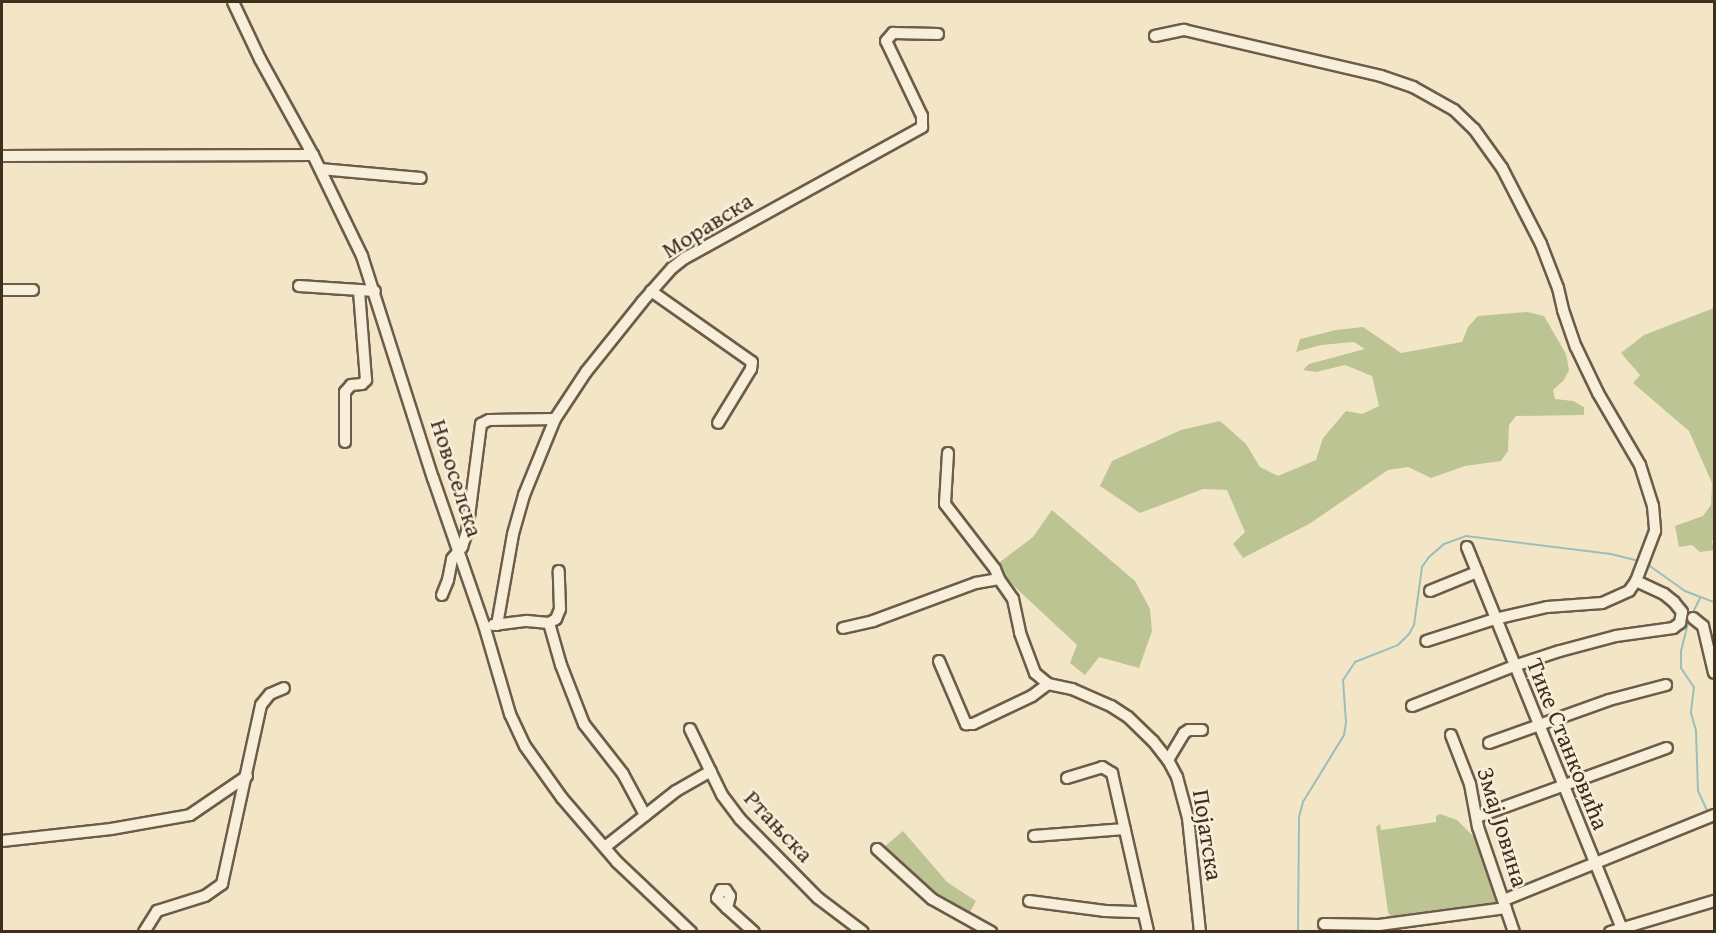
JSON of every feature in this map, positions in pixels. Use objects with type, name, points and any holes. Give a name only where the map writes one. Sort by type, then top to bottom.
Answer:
[{"type":"street","name":"Новоселска","points":[[233,2],[260,59],[313,155],[362,255],[484,624],[510,714],[525,746],[562,798],[605,847],[640,886],[691,932]]},
{"type":"street","points":[[1155,36],[1184,30],[1381,76],[1413,87],[1454,110],[1474,129],[1502,168],[1530,223],[1558,288],[1576,347],[1598,393],[1640,465],[1653,506],[1656,525],[1646,560],[1638,577],[1620,597],[1602,603],[1553,606],[1496,619],[1426,641]]},
{"type":"street","name":"Моравска","points":[[497,625],[513,534],[524,495],[555,419],[586,372],[651,291],[685,258],[922,127],[922,116],[886,40],[893,33],[938,34]]},
{"type":"street","points":[[2,156],[313,155]]},
{"type":"street","points":[[320,169],[421,178]]},
{"type":"street","points":[[299,286],[359,292],[375,291]]},
{"type":"street","points":[[2,290],[33,290]]},
{"type":"street","points":[[651,291],[752,362],[751,369],[718,423]]},
{"type":"street","points":[[345,442],[345,392],[351,385],[363,384],[366,380],[359,292]]},
{"type":"street","points":[[442,595],[452,559],[459,552],[467,532],[473,502],[481,424],[489,420],[555,419]]},
{"type":"street","points":[[939,661],[962,722],[966,724],[973,724],[1032,696],[1048,684],[1035,673],[1029,661],[1013,599],[995,569],[945,504],[948,453]]},
{"type":"street","name":"Тике Станковића","points":[[1467,547],[1622,930]]},
{"type":"street","points":[[484,624],[497,625],[527,621],[549,623],[559,616],[559,571]]},
{"type":"street","points":[[1430,591],[1477,572]]},
{"type":"street","points":[[1638,577],[1664,594],[1686,618],[1703,626],[1714,673]]},
{"type":"street","points":[[843,628],[873,621],[976,583],[999,579]]},
{"type":"street","points":[[1412,706],[1514,666],[1616,636],[1673,628],[1686,618]]},
{"type":"street","points":[[549,623],[561,665],[584,724],[623,774],[645,814]]},
{"type":"street","name":"Појатска","points":[[1048,684],[1072,689],[1120,712],[1138,726],[1168,760],[1177,777],[1188,818],[1200,932]]},
{"type":"street","points":[[1489,743],[1609,700],[1666,685]]},
{"type":"street","points":[[144,932],[157,911],[205,896],[222,884],[261,705],[270,694],[284,688]]},
{"type":"street","name":"Ртањска","points":[[690,729],[722,795],[740,819],[818,898],[863,932]]},
{"type":"street","points":[[1168,760],[1184,733],[1194,729],[1202,730]]},
{"type":"street","name":"Змај Јовина","points":[[1451,735],[1470,784],[1478,827],[1514,932]]},
{"type":"street","points":[[1477,817],[1667,748]]},
{"type":"street","points":[[1067,778],[1102,767],[1109,769],[1148,932]]},
{"type":"street","points":[[605,847],[645,814],[691,781],[711,771]]},
{"type":"street","points":[[2,841],[111,829],[190,814],[247,776]]},
{"type":"street","points":[[1324,924],[1379,925],[1505,904],[1594,864],[1710,817]]},
{"type":"street","points":[[1034,836],[1125,829]]},
{"type":"street","points":[[877,849],[932,899],[991,932]]},
{"type":"street","points":[[1029,901],[1105,911],[1142,912]]},
{"type":"street","points":[[1610,932],[1714,901]]},
{"type":"street","points":[[727,908],[754,932]]},
{"type":"green space","points":[[1714,308],[1714,539],[1712,541],[1714,550],[1700,552],[1692,545],[1679,547],[1675,526],[1703,516],[1711,505],[1712,483],[1689,431],[1633,383],[1640,375],[1621,353],[1644,335]]},
{"type":"green space","points":[[1527,312],[1544,316],[1566,354],[1569,370],[1564,380],[1553,390],[1555,399],[1573,401],[1584,407],[1584,415],[1516,416],[1509,425],[1508,451],[1501,461],[1465,466],[1431,478],[1408,467],[1388,470],[1309,524],[1243,558],[1233,544],[1245,532],[1227,490],[1203,489],[1140,513],[1100,486],[1112,461],[1181,430],[1220,421],[1246,444],[1260,467],[1278,476],[1316,460],[1323,438],[1346,411],[1362,414],[1379,406],[1372,376],[1345,365],[1316,372],[1303,370],[1309,364],[1365,349],[1354,342],[1321,345],[1296,352],[1300,339],[1336,330],[1363,327],[1401,353],[1462,342],[1468,327],[1478,316]]},
{"type":"green space","points":[[1052,510],[1135,581],[1150,609],[1152,631],[1139,668],[1099,657],[1085,675],[1070,663],[1077,645],[999,572],[1000,562],[1033,537]]},
{"type":"green space","points":[[1440,814],[1457,820],[1481,844],[1498,899],[1492,907],[1392,919],[1388,912],[1376,827],[1380,824],[1381,830],[1436,822],[1436,816]]},
{"type":"green space","points":[[903,831],[947,882],[976,901],[968,916],[935,897],[884,847]]},
{"type":"waterway","points":[[1298,932],[1299,817],[1303,802],[1344,735],[1346,722],[1343,680],[1355,662],[1398,645],[1409,634],[1414,625],[1422,567],[1429,557],[1444,544],[1466,536],[1611,554],[1639,561]]},
{"type":"waterway","points":[[1647,564],[1685,591],[1714,602]]},
{"type":"waterway","points":[[1692,614],[1700,598]]},
{"type":"waterway","points":[[1689,619],[1681,651],[1681,668],[1694,687],[1691,713],[1696,731],[1698,791],[1708,812]]}]
